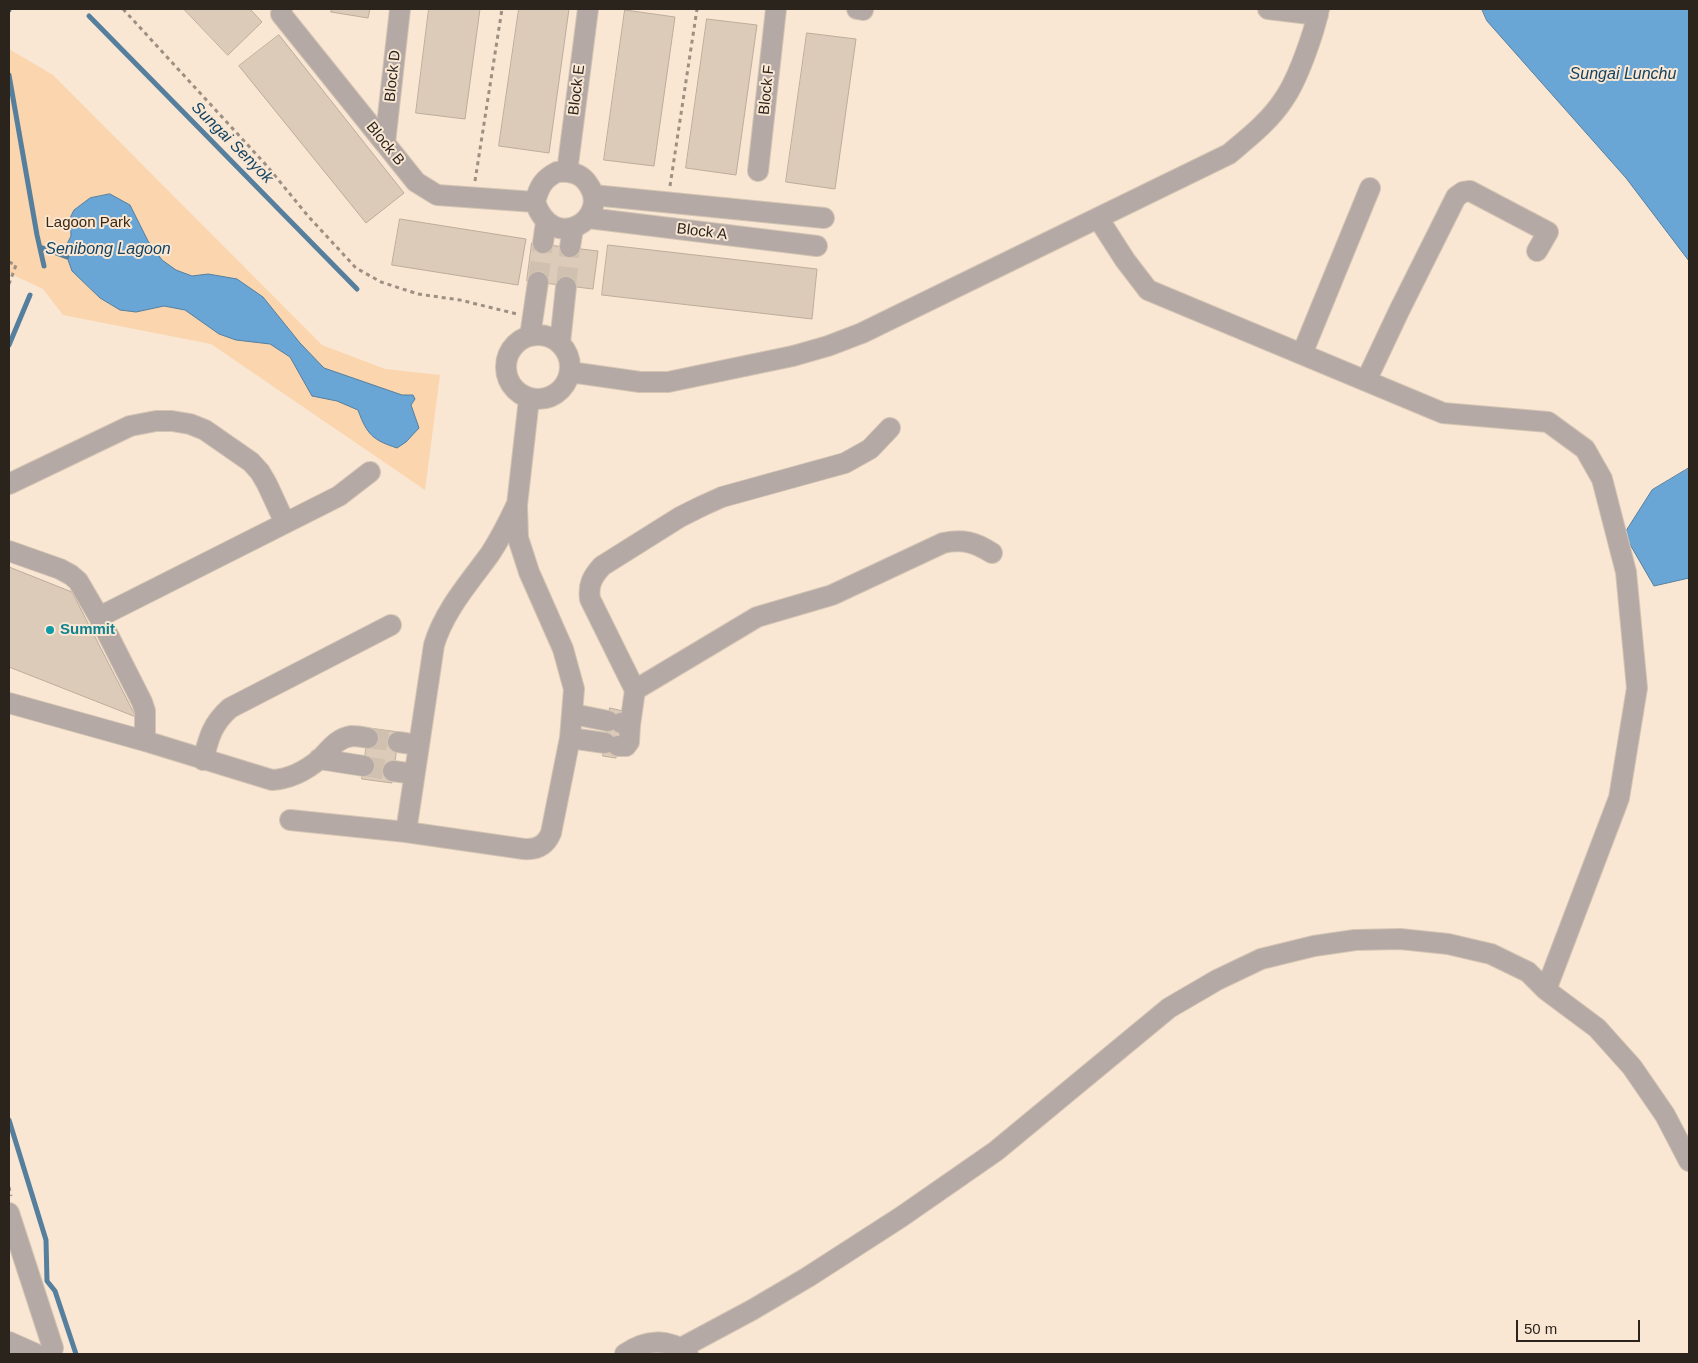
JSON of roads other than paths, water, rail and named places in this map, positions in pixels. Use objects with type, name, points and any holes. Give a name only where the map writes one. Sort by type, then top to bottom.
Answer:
[{"type":"street","name":"Block B","points":[[282,9],[281,14],[416,182],[438,195],[535,202]]},
{"type":"street","name":"Block D","points":[[385,143],[400,9]]},
{"type":"street","name":"Block E","points":[[567,172],[588,9]]},
{"type":"street","name":"Block F","points":[[758,171],[776,9]]},
{"type":"street","points":[[570,372],[640,382],[668,382],[793,356],[828,346],[862,333],[1229,154],[1256,132],[1284,99],[1300,67],[1319,12],[1268,9]]},
{"type":"street","points":[[557,172],[567,172],[576,174],[584,179],[590,186],[593,195],[594,203],[577,231],[554,227],[546,222],[535,202],[542,183],[549,176],[557,172]]},
{"type":"street","points":[[1302,354],[1370,188]]},
{"type":"street","points":[[1366,381],[1398,311],[1456,197],[1463,192],[1470,191],[1548,232],[1537,252]]},
{"type":"street","points":[[593,195],[824,218]]},
{"type":"street","points":[[1098,218],[1125,260],[1148,290],[1443,413],[1548,422],[1585,448],[1602,479],[1626,572],[1637,688],[1618,798],[1546,990]]},
{"type":"street","points":[[543,243],[546,222]]},
{"type":"street","name":"Block A","points":[[577,231],[816,246]]},
{"type":"street","points":[[531,327],[540,335],[551,337],[560,343],[567,352],[570,362],[567,383],[555,394],[540,400],[529,399],[519,395],[506,378],[505,367],[507,356],[512,347],[531,327],[538,282]]},
{"type":"street","points":[[560,343],[566,287]]},
{"type":"street","points":[[290,820],[406,832],[530,850],[543,846],[552,833],[570,738],[574,689],[563,649],[521,553],[518,538],[517,505],[529,399]]},
{"type":"street","points":[[9,484],[130,426],[156,421],[172,421],[190,424],[205,430],[251,462],[267,484],[285,523]]},
{"type":"street","points":[[635,690],[590,599],[590,582],[594,574],[602,566],[702,506],[722,498],[845,463],[870,448],[890,428]]},
{"type":"street","points":[[99,617],[339,496],[370,472]]},
{"type":"street","points":[[406,832],[434,645],[439,628],[502,535],[517,505]]},
{"type":"street","points":[[570,738],[626,746],[629,742],[620,723],[635,690],[757,617],[832,595],[943,543],[955,540],[967,541],[978,544],[992,553]]},
{"type":"street","points":[[9,551],[60,569],[71,575],[85,591],[142,702],[145,711],[145,741]]},
{"type":"street","points":[[203,760],[212,729],[222,715],[230,708],[391,625]]},
{"type":"street","points":[[9,703],[145,741],[272,780],[291,777],[319,759],[336,742],[344,738],[352,736],[368,738]]},
{"type":"street","points":[[573,714],[620,723]]},
{"type":"street","points":[[398,742],[418,745]]},
{"type":"street","points":[[319,759],[364,766]]},
{"type":"street","points":[[394,771],[414,774]]},
{"type":"street","points":[[626,1354],[635,1347],[653,1342],[670,1344],[685,1351],[808,1277],[901,1217],[996,1151],[1169,1008],[1217,980],[1261,959],[1314,946],[1355,940],[1400,939],[1448,944],[1491,954],[1528,972],[1546,990],[1597,1028],[1632,1067],[1665,1115],[1689,1161]]},
{"type":"street","points":[[9,1213],[14,1250],[53,1348],[51,1354]]},
{"type":"street","points":[[9,1342],[36,1354]]},
{"type":"water","name":"Sungai Lunchu","points":[[1482,9],[1689,9],[1689,261],[1626,178],[1487,21]]},
{"type":"water","name":"Senibong Lagoon","points":[[110,194],[130,205],[148,241],[162,260],[176,270],[192,276],[208,274],[237,279],[263,297],[300,343],[324,368],[402,395],[413,395],[415,399],[411,405],[419,428],[406,442],[397,448],[389,445],[376,439],[368,431],[358,410],[337,401],[312,396],[290,357],[270,344],[236,340],[219,334],[185,310],[164,306],[136,312],[120,310],[100,298],[72,271],[67,257],[66,246],[71,236],[70,218],[74,210],[90,198]]},
{"type":"water","points":[[1689,468],[1689,578],[1654,586],[1624,534],[1652,490]]},
{"type":"waterway","name":"Sungai Senyok","points":[[89,16],[357,289]]},
{"type":"waterway","name":"Sungai Senyok","points":[[9,75],[44,266]]},
{"type":"waterway","points":[[40,247],[67,257]]},
{"type":"waterway","name":"Sungai Senyok","points":[[9,345],[30,295]]},
{"type":"waterway","name":"Sungai Senyok","points":[[9,1120],[46,1240],[47,1281],[55,1291],[76,1354]]},
{"type":"tunnel","points":[[538,282],[543,243]]},
{"type":"tunnel","points":[[566,287],[570,247]]},
{"type":"tunnel","points":[[368,738],[398,742]]},
{"type":"tunnel","points":[[364,766],[393,771]]},
{"type":"place","name":"Summit","points":[[50,630]]},
{"type":"park label","name":"Lagoon Park","points":[[88,223]]}]
